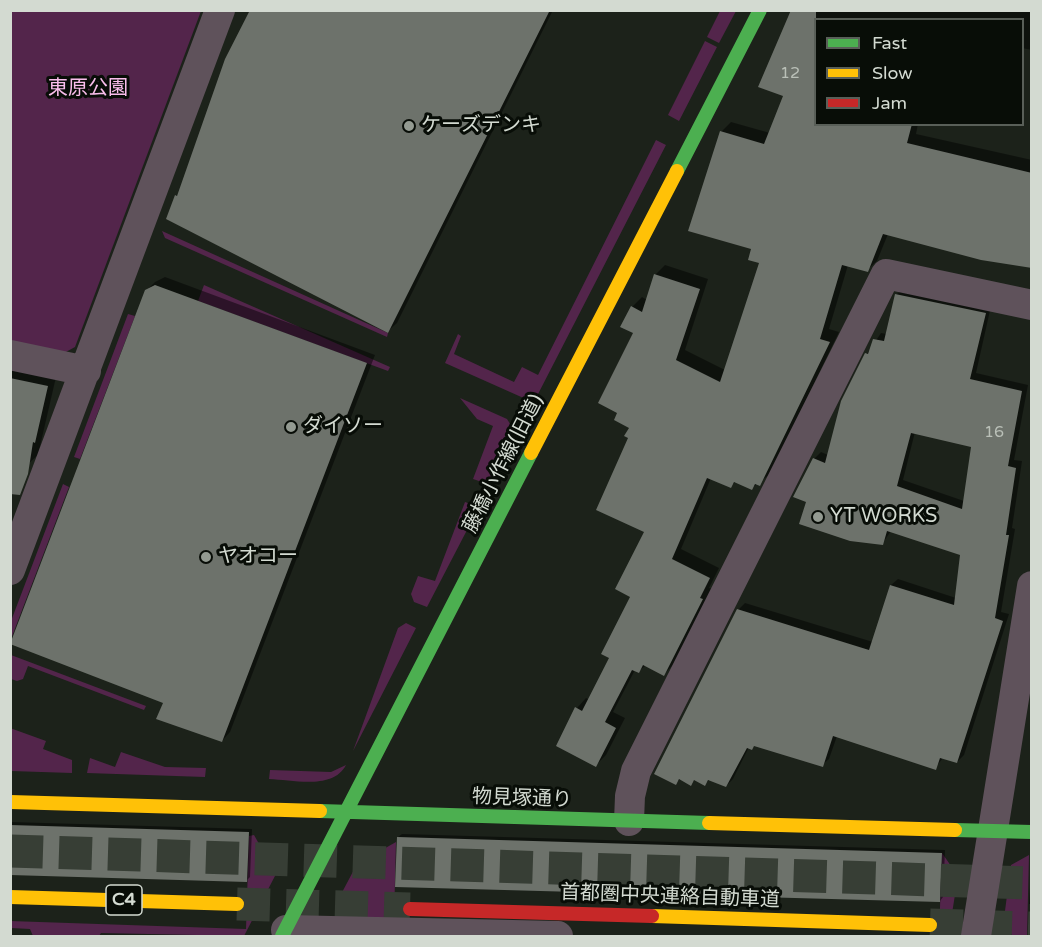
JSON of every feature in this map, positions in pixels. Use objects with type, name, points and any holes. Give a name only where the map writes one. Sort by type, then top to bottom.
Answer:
[{"type":"main road","name":"藤橋小作線(旧道)","points":[[284,933],[344,812],[760,10]]},
{"type":"main road","name":"物見塚通り","points":[[10,802],[1032,832]]},
{"type":"main road","name":"C4","points":[[10,897],[237,904]]},
{"type":"main road","name":"首都圏中央連絡自動車道","points":[[410,909],[930,925]]},
{"type":"street","points":[[10,570],[220,10]]},
{"type":"street","points":[[629,821],[630,796],[636,771],[886,274],[1032,305]]},
{"type":"street","points":[[10,355],[86,371]]},
{"type":"street","points":[[976,936],[1032,586]]},
{"type":"street","points":[[284,933],[558,936]]},
{"type":"green space","name":"東原公園","points":[[10,11],[201,11],[75,347],[64,353],[11,342]]},
{"type":"green space","points":[[720,11],[736,11],[719,43],[707,37]]},
{"type":"green space","points":[[705,41],[717,47],[679,121],[668,115]]},
{"type":"green space","points":[[656,140],[666,145],[536,398],[528,400],[445,363],[458,334],[461,336],[454,354],[514,382],[522,367],[538,375]]},
{"type":"green space","points":[[162,231],[388,333],[387,337],[165,238]]},
{"type":"green space","points":[[204,285],[390,367],[388,371],[198,301]]},
{"type":"green space","points":[[128,314],[135,316],[80,459],[74,457]]},
{"type":"green space","points":[[460,398],[507,419],[517,435],[491,485],[473,479],[493,426],[477,419]]},
{"type":"green space","points":[[63,484],[69,487],[11,639],[11,621]]},
{"type":"green space","points":[[465,502],[479,507],[427,607],[414,602],[411,594],[418,576],[435,581]]},
{"type":"green space","points":[[406,623],[416,628],[353,751],[398,628]]},
{"type":"green space","points":[[10,655],[146,706],[144,710],[28,666],[23,679],[17,681],[11,679]]},
{"type":"green space","points":[[10,728],[46,741],[43,749],[72,760],[72,773],[11,771]]},
{"type":"green space","points":[[121,752],[165,767],[206,768],[205,777],[87,773],[90,758],[115,767]]},
{"type":"green space","points":[[346,765],[340,773],[323,781],[301,782],[269,779],[270,770],[331,772]]},
{"type":"green space","points":[[254,835],[276,874],[244,936],[101,933],[99,936],[33,936],[30,929],[11,928],[10,921],[246,929],[249,836]]},
{"type":"green space","points":[[396,842],[394,919],[350,918],[338,900],[357,864]]},
{"type":"green space","points":[[942,853],[958,876],[950,926],[939,934]]},
{"type":"green space","points":[[1029,855],[1027,936],[1013,936],[1003,926],[1011,865]]},
{"type":"building","points":[[250,10],[550,10],[388,333],[166,219],[175,195],[177,196],[225,59]]},
{"type":"building","points":[[791,10],[816,10],[816,18],[814,18],[814,126],[911,126],[907,143],[1032,173],[1032,268],[981,260],[883,234],[868,272],[842,265],[820,339],[830,342],[760,486],[755,484],[752,490],[734,482],[731,488],[707,478],[672,559],[710,578],[700,598],[703,599],[664,676],[643,665],[639,673],[632,670],[605,722],[616,728],[596,767],[556,746],[575,707],[582,711],[609,658],[601,654],[630,597],[615,589],[644,532],[596,510],[628,438],[624,436],[629,428],[614,420],[617,413],[598,403],[633,333],[620,327],[631,306],[642,312],[654,274],[700,289],[676,360],[720,382],[759,263],[748,260],[751,249],[688,231],[720,131],[764,144],[783,96],[758,87]]},
{"type":"building","points":[[155,285],[367,363],[222,742],[156,719],[163,703],[10,644],[145,290]]},
{"type":"building","points":[[895,294],[986,313],[970,379],[1022,391],[1008,466],[1016,468],[1006,535],[1009,535],[995,618],[1003,621],[957,763],[940,758],[936,770],[833,736],[823,767],[754,746],[752,750],[747,748],[726,787],[708,780],[705,786],[694,780],[691,786],[679,779],[676,785],[654,774],[737,609],[869,650],[890,585],[954,605],[960,555],[887,531],[883,545],[850,541],[799,524],[806,502],[793,497],[813,458],[825,463],[841,401],[865,353],[868,354],[873,339],[884,341]],"holes":[[[911,433],[971,447],[962,509],[897,486]]]},
{"type":"building","points":[[10,378],[48,386],[35,443],[33,442],[28,474],[20,495],[10,494]]},
{"type":"building","points":[[10,825],[249,832],[247,882],[10,875]]},
{"type":"building","points":[[397,837],[942,853],[940,902],[395,887]]},
{"type":"tunnel","points":[[10,851],[1032,883]]},
{"type":"tunnel","points":[[237,904],[410,909]]},
{"type":"tunnel","points":[[930,925],[1032,928]]},
{"type":"traffic: fast","points":[[677,171],[760,10]]},
{"type":"traffic: fast","points":[[282,936],[531,453]]},
{"type":"traffic: fast","points":[[320,811],[709,823]]},
{"type":"traffic: fast","points":[[955,830],[1032,832]]},
{"type":"traffic: slow","points":[[531,453],[677,171]]},
{"type":"traffic: slow","points":[[10,802],[320,811]]},
{"type":"traffic: slow","points":[[709,823],[955,830]]},
{"type":"traffic: slow","points":[[10,897],[237,904]]},
{"type":"traffic: slow","points":[[652,916],[930,925]]},
{"type":"traffic: jam","points":[[410,909],[652,916]]},
{"type":"place","name":"ケーズデンキ","points":[[409,126]]},
{"type":"place","name":"ダイソー","points":[[291,427]]},
{"type":"place","name":"YT WORKS","points":[[818,517]]},
{"type":"place","name":"ヤオコー","points":[[206,557]]}]
